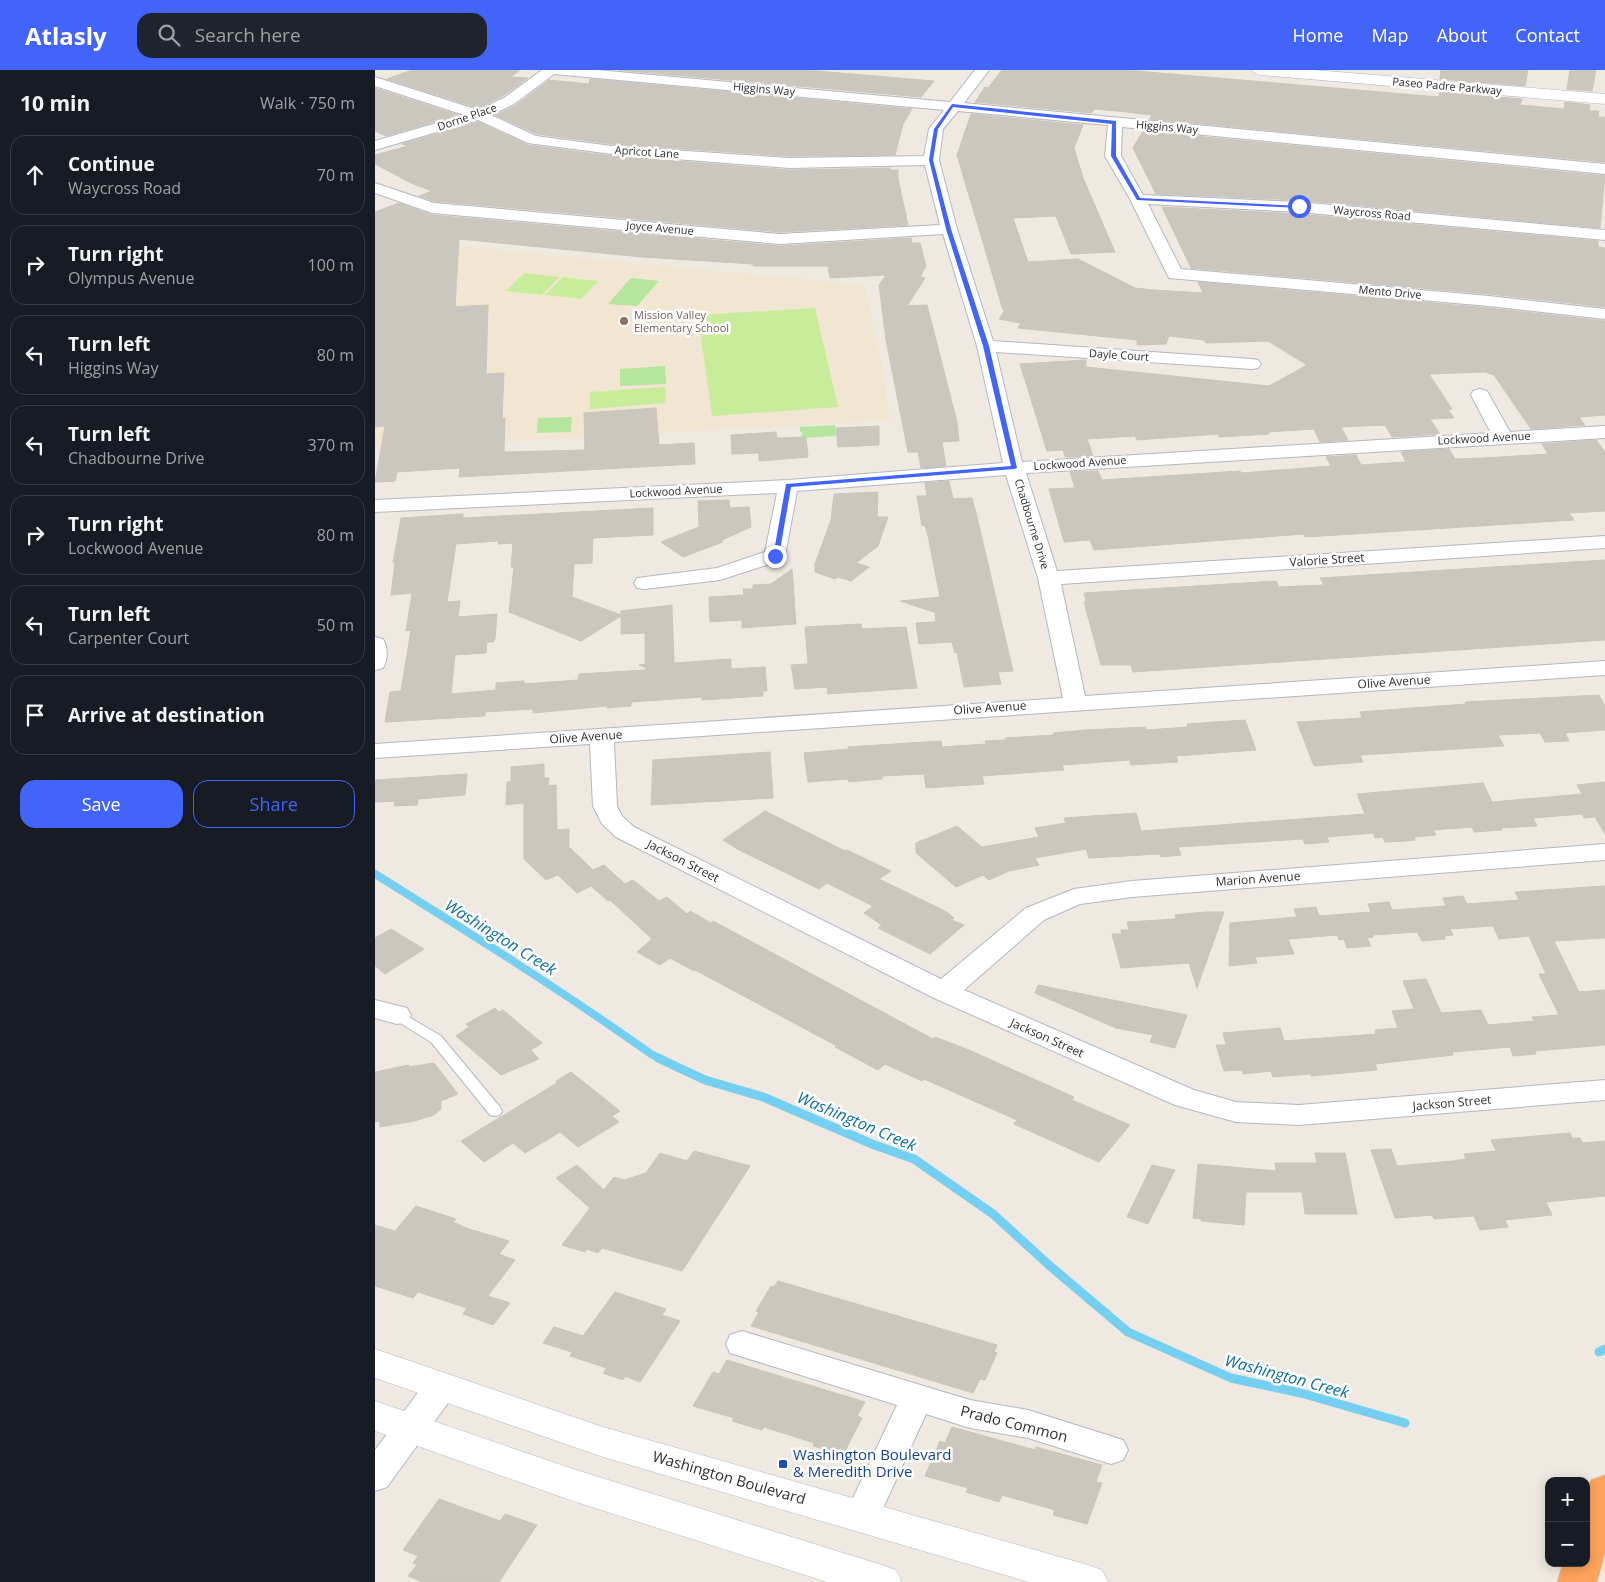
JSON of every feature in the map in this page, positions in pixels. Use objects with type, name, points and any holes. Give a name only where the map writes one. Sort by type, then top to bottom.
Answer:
[{"type":"highway","points":[[1590,1539],[1605,1491]]},
{"type":"highway","points":[[1577,1582],[1582,1567]]},
{"type":"main road","name":"Paseo Padre Parkway","points":[[1260,70],[1605,99]]},
{"type":"main road","name":"Paseo Padre Parkway","points":[[1363,70],[1605,91]]},
{"type":"main road","name":"Washington Boulevard","points":[[375,1363],[603,1442],[1088,1582]]},
{"type":"main road","points":[[375,1416],[573,1485],[882,1582]]},
{"type":"street","name":"Higgins Way","points":[[551,70],[952,106],[1605,169]]},
{"type":"street","name":"Dorne Place","points":[[375,146],[479,115],[509,101],[551,70]]},
{"type":"street","name":"Chadbourne Drive","points":[[981,70],[936,129],[931,160],[949,229],[986,346],[1014,468],[1049,578],[1075,702]]},
{"type":"street","name":"Apricot Lane","points":[[375,81],[479,115],[533,140],[612,150],[789,163],[931,160]]},
{"type":"street","points":[[1115,122],[1113,156],[1138,199]]},
{"type":"street","name":"Joyce Avenue","points":[[375,188],[432,208],[780,239],[949,229]]},
{"type":"street","name":"Waycross Road","points":[[1138,199],[1299,206],[1605,235]]},
{"type":"street","name":"Mento Drive","points":[[1138,199],[1175,274],[1489,300],[1605,314]]},
{"type":"street","name":"Dayle Court","points":[[986,346],[1252,364]]},
{"type":"street","points":[[1480,395],[1503,437]]},
{"type":"street","name":"Lockwood Avenue","points":[[375,506],[788,486],[1014,468],[1605,432]]},
{"type":"street","points":[[645,584],[720,574],[775,556],[788,486]]},
{"type":"street","name":"Valorie Street","points":[[1049,578],[1605,542]]},
{"type":"street","points":[[375,644],[375,664]]},
{"type":"street","name":"Olive Avenue","points":[[375,751],[1075,702],[1605,668]]},
{"type":"street","name":"Jackson Street","points":[[602,736],[605,806],[611,819],[625,832],[944,992],[1185,1098],[1236,1112],[1299,1116],[1605,1090]]},
{"type":"street","name":"Marion Avenue","points":[[944,992],[1035,914],[1073,897],[1131,888],[1605,852]]},
{"type":"street","name":"Prado Common","points":[[742,1344],[970,1414],[1028,1424],[1111,1450]]},
{"type":"street","points":[[375,1477],[441,1387]]},
{"type":"street","points":[[862,1516],[917,1398]]},
{"type":"lane","points":[[386,1012],[436,1039],[495,1111]]},
{"type":"shaded area","name":"Mission Valley Elementary School","points":[[375,238],[864,285],[881,358],[890,420],[375,449]]},
{"type":"green space","points":[[524,273],[559,277],[542,295],[506,291]]},
{"type":"green space","points":[[563,277],[598,281],[581,299],[545,295]]},
{"type":"green space","points":[[631,278],[659,281],[637,306],[608,304]]},
{"type":"green space","points":[[815,308],[838,407],[712,416],[698,315]]},
{"type":"green space","points":[[665,366],[666,384],[620,386],[620,369]]},
{"type":"green space","points":[[665,387],[666,403],[590,409],[590,392]]},
{"type":"green space","points":[[572,417],[571,432],[537,433],[538,418]]},
{"type":"green space","points":[[835,425],[836,436],[802,438],[802,432],[800,432],[800,427]]},
{"type":"building","points":[[412,70],[520,70],[511,77],[528,78],[503,96],[478,108],[387,79]]},
{"type":"building","points":[[618,70],[805,70],[934,81],[921,97]]},
{"type":"building","points":[[1002,70],[1125,70],[1439,97],[1440,92],[1522,99],[1520,105],[1564,109],[1565,102],[1590,105],[1589,111],[1599,111],[1598,117],[1605,117],[1605,162],[1150,119],[1152,115],[1117,111],[1095,109],[1091,113],[975,102],[985,87],[988,88]]},
{"type":"building","points":[[1441,70],[1528,70],[1525,86],[1440,79]]},
{"type":"building","points":[[1570,70],[1596,70],[1592,91],[1567,89]]},
{"type":"building","points":[[590,79],[912,109],[903,124],[895,155],[789,156],[612,144],[537,134],[495,115],[515,106],[549,80],[589,84]]},
{"type":"building","points":[[375,88],[458,115],[386,136],[375,131]]},
{"type":"building","points":[[971,114],[1083,125],[1074,148],[1083,178],[1115,252],[1071,254],[1056,216],[1013,218],[1028,262],[1078,259],[1135,288],[1154,290],[1203,293],[1198,282],[1489,308],[1605,321],[1605,415],[1579,417],[1585,425],[1531,429],[1494,375],[1485,372],[1429,374],[1452,409],[1448,410],[1454,418],[1430,419],[1440,434],[1392,437],[1385,425],[1341,427],[1348,440],[1320,442],[1314,429],[1219,437],[1218,434],[1137,440],[1135,436],[1087,439],[1093,456],[1065,457],[1063,450],[1047,451],[1020,364],[1086,360],[1086,367],[1269,386],[1307,365],[1268,341],[1206,343],[1204,340],[1169,336],[1166,344],[1137,345],[1137,340],[1018,328],[1021,323],[999,319],[1005,310],[1003,310],[957,155]]},
{"type":"building","points":[[478,122],[528,145],[612,156],[789,170],[891,168],[890,170],[898,170],[898,179],[908,225],[780,232],[434,201],[419,196],[432,191],[413,184],[375,164],[375,155],[408,146],[402,144]]},
{"type":"building","points":[[1143,131],[1605,176],[1600,228],[1299,200],[1156,194],[1133,148]]},
{"type":"building","points":[[399,203],[432,215],[780,246],[911,238],[912,243],[920,243],[926,266],[920,277],[925,278],[907,306],[927,305],[957,422],[959,441],[942,442],[946,466],[921,468],[918,452],[908,452],[886,340],[879,285],[886,275],[830,278],[828,266],[753,266],[753,264],[642,257],[459,239],[455,307],[488,305],[486,374],[504,373],[502,419],[505,418],[504,452],[585,450],[584,413],[656,408],[659,445],[694,443],[695,464],[459,477],[460,468],[397,472],[395,481],[375,482],[385,426],[375,427],[375,212]]},
{"type":"building","points":[[1162,207],[1299,214],[1598,241],[1598,247],[1605,248],[1605,307],[1489,294],[1191,268]]},
{"type":"building","points":[[879,426],[879,445],[838,447],[836,428]]},
{"type":"building","points":[[776,432],[777,438],[806,437],[808,457],[759,461],[759,453],[732,454],[731,435]]},
{"type":"building","points":[[1596,440],[1605,452],[1605,511],[1569,513],[1574,520],[1305,537],[1304,534],[1094,550],[1090,540],[1064,542],[1049,489],[1075,488],[1070,472],[1098,471],[1102,480],[1240,471],[1241,473],[1331,466],[1326,457],[1356,455],[1361,465],[1406,462],[1401,452],[1449,449],[1455,459],[1548,454],[1542,444]]},
{"type":"building","points":[[949,481],[953,499],[972,498],[977,517],[1013,671],[998,672],[1001,684],[964,687],[957,652],[955,653],[952,642],[919,644],[916,623],[936,622],[935,614],[937,613],[900,601],[940,597],[928,536],[925,525],[922,526],[917,496],[927,496],[925,483]]},
{"type":"building","points":[[878,492],[877,517],[888,517],[878,546],[856,563],[869,567],[851,581],[838,577],[835,579],[815,572],[815,564],[831,520],[834,494]]},
{"type":"building","points":[[729,500],[730,508],[749,507],[751,527],[720,541],[723,542],[683,557],[661,542],[699,527],[698,501]]},
{"type":"building","points":[[653,508],[653,535],[593,538],[592,563],[574,564],[572,597],[621,615],[621,611],[672,605],[674,663],[731,659],[731,669],[765,667],[767,691],[763,691],[763,696],[702,700],[702,697],[631,702],[631,706],[607,708],[607,706],[533,713],[533,709],[485,712],[485,716],[385,722],[390,692],[401,691],[411,630],[406,631],[412,593],[391,595],[395,562],[393,563],[401,518],[463,514],[463,518]],"holes":[[[499,541],[498,544],[513,543],[511,567],[514,567],[509,612],[581,641],[621,616],[621,634],[645,633],[645,664],[639,665],[647,668],[645,670],[579,674],[578,680],[524,684],[524,681],[496,683],[496,690],[451,694],[455,655],[486,653],[487,642],[493,642],[495,639],[497,614],[458,617],[460,601],[447,602],[456,544]]]},
{"type":"building","points":[[1605,560],[1605,640],[1133,672],[1131,665],[1101,665],[1084,602],[1086,601],[1084,593],[1276,581],[1279,587],[1324,585],[1320,578]]},
{"type":"building","points":[[792,569],[796,624],[742,628],[742,620],[710,622],[709,597],[744,595],[743,589],[753,589],[753,585],[771,584]]},
{"type":"building","points":[[861,624],[862,629],[906,627],[917,688],[828,694],[827,687],[795,689],[791,665],[808,664],[805,627]]},
{"type":"building","points":[[1599,695],[1605,706],[1605,730],[1565,733],[1569,741],[1545,742],[1540,733],[1498,735],[1504,746],[1360,755],[1363,762],[1314,766],[1297,722],[1362,718],[1360,712],[1466,704],[1465,702]]},
{"type":"building","points":[[1245,720],[1256,750],[1176,756],[1178,762],[1131,765],[1130,760],[1062,765],[1064,770],[982,776],[984,784],[926,788],[924,774],[882,776],[882,779],[849,782],[848,779],[808,782],[804,753],[849,749],[848,747],[941,741],[942,747],[986,744],[985,741],[1006,740],[1005,738],[1054,735],[1053,733],[1085,730],[1146,727],[1146,730],[1188,727],[1187,724]]},
{"type":"building","points":[[770,752],[773,798],[651,805],[653,760]]},
{"type":"building","points":[[544,764],[544,778],[549,778],[548,786],[556,785],[557,830],[569,829],[569,847],[593,870],[604,865],[625,884],[633,880],[659,901],[667,897],[687,914],[690,911],[711,923],[713,921],[933,1039],[935,1037],[969,1050],[1074,1097],[1072,1100],[1130,1125],[1099,1162],[1014,1124],[1017,1120],[924,1079],[922,1081],[885,1064],[878,1070],[835,1047],[837,1046],[670,958],[660,965],[637,952],[652,939],[610,900],[608,901],[591,886],[577,893],[558,875],[546,880],[524,859],[524,803],[506,805],[507,782],[511,782],[511,767]]},
{"type":"building","points":[[467,774],[465,795],[418,799],[417,805],[394,806],[395,801],[375,802],[375,780]]},
{"type":"building","points":[[1605,782],[1605,834],[1595,817],[1584,818],[1582,814],[1533,818],[1537,826],[1501,828],[1502,830],[1474,832],[1472,827],[1433,830],[1436,835],[1414,837],[1415,840],[1406,841],[1385,842],[1383,837],[1375,838],[1373,833],[1327,837],[1329,842],[1305,844],[1303,839],[1178,847],[1181,855],[1161,857],[1160,854],[1089,858],[1086,849],[1035,858],[1039,865],[1009,871],[989,880],[983,875],[956,887],[916,853],[916,843],[957,826],[982,847],[1039,837],[1035,828],[1066,823],[1064,818],[1136,813],[1141,831],[1365,814],[1357,794],[1483,783],[1492,802],[1582,794],[1577,785]]},
{"type":"building","points":[[765,811],[845,851],[847,850],[891,871],[879,879],[947,912],[954,918],[952,920],[964,925],[930,954],[878,928],[882,925],[864,913],[873,906],[827,883],[819,889],[739,850],[723,840]]},
{"type":"building","points":[[1605,886],[1605,938],[1554,941],[1579,992],[1605,990],[1605,1045],[1535,1051],[1536,1054],[1513,1056],[1510,1047],[1452,1052],[1453,1055],[1375,1064],[1377,1070],[1311,1076],[1310,1074],[1273,1077],[1271,1071],[1243,1074],[1242,1070],[1224,1071],[1216,1045],[1226,1045],[1223,1033],[1280,1028],[1284,1041],[1376,1034],[1375,1030],[1398,1028],[1392,1011],[1414,1009],[1403,981],[1426,979],[1441,1013],[1481,1010],[1488,1025],[1534,1021],[1532,1017],[1559,1015],[1539,974],[1546,974],[1529,936],[1499,939],[1493,926],[1450,929],[1453,935],[1444,936],[1445,939],[1422,941],[1417,932],[1373,935],[1373,937],[1367,938],[1371,946],[1347,948],[1344,939],[1339,940],[1337,935],[1288,939],[1294,954],[1255,957],[1257,963],[1229,966],[1230,923],[1297,917],[1294,909],[1316,907],[1319,916],[1371,912],[1368,904],[1389,902],[1392,910],[1446,906],[1443,898],[1463,896],[1467,904],[1519,900],[1515,892]]},
{"type":"building","points":[[1224,912],[1197,988],[1189,963],[1121,968],[1112,934],[1122,934],[1121,930],[1129,930],[1127,922],[1176,919],[1175,915]]},
{"type":"building","points":[[391,929],[424,949],[385,974],[375,966],[375,938]]},
{"type":"building","points":[[1038,985],[1187,1015],[1175,1048],[1150,1042],[1153,1035],[1116,1028],[1035,993]]},
{"type":"building","points":[[495,1008],[499,1012],[503,1010],[542,1043],[531,1050],[539,1059],[501,1075],[456,1036],[469,1027],[466,1024]]},
{"type":"building","points":[[434,1063],[458,1094],[441,1101],[441,1109],[434,1115],[414,1121],[380,1127],[380,1121],[375,1122],[375,1072],[409,1065],[409,1067]]},
{"type":"building","points":[[571,1072],[620,1111],[612,1116],[619,1122],[578,1147],[560,1132],[525,1153],[513,1143],[484,1162],[461,1141],[557,1083],[556,1081]]},
{"type":"building","points":[[1570,1133],[1572,1138],[1580,1138],[1583,1143],[1605,1141],[1605,1196],[1546,1202],[1552,1215],[1505,1220],[1508,1227],[1480,1230],[1474,1216],[1434,1219],[1432,1215],[1395,1218],[1371,1150],[1391,1149],[1397,1166],[1453,1161],[1466,1159],[1464,1154],[1496,1151],[1491,1140]]},
{"type":"building","points":[[694,1151],[750,1166],[682,1271],[602,1248],[598,1253],[587,1249],[585,1252],[562,1245],[590,1208],[556,1178],[577,1165],[604,1190],[614,1177],[624,1180],[646,1173],[660,1153],[687,1161]]},
{"type":"building","points":[[1315,1153],[1345,1153],[1357,1214],[1305,1214],[1302,1192],[1246,1192],[1244,1225],[1201,1221],[1201,1219],[1193,1218],[1198,1164],[1276,1171],[1275,1163],[1317,1163]]},
{"type":"building","points":[[1152,1165],[1175,1170],[1148,1224],[1127,1217]]},
{"type":"building","points":[[416,1206],[456,1219],[453,1222],[466,1228],[509,1241],[499,1254],[515,1260],[488,1296],[510,1303],[493,1325],[463,1314],[467,1308],[418,1292],[413,1298],[375,1286],[375,1225],[395,1231]]},
{"type":"building","points":[[778,1281],[997,1345],[994,1352],[997,1353],[985,1380],[980,1379],[973,1393],[751,1326],[759,1312],[756,1311],[771,1286],[774,1287]]},
{"type":"building","points":[[615,1292],[666,1309],[662,1315],[680,1321],[640,1382],[625,1376],[623,1380],[603,1373],[607,1368],[570,1356],[572,1352],[543,1343],[554,1327],[583,1336]]},
{"type":"building","points":[[727,1360],[865,1402],[857,1416],[862,1418],[843,1455],[813,1446],[814,1443],[764,1427],[762,1430],[732,1421],[734,1418],[693,1406],[713,1372],[719,1374]]},
{"type":"building","points":[[952,1427],[1035,1450],[1036,1447],[1102,1465],[1096,1482],[1102,1483],[1087,1524],[1053,1515],[1055,1510],[1002,1495],[999,1502],[966,1492],[968,1488],[925,1476],[940,1441],[945,1443]]},
{"type":"building","points":[[439,1499],[500,1521],[505,1514],[537,1525],[499,1582],[423,1582],[408,1576],[417,1565],[413,1563],[418,1556],[403,1550]]},
{"type":"waterway","name":"Washington Creek","points":[[375,874],[514,962],[661,1059]]},
{"type":"waterway","name":"Washington Creek","points":[[658,1058],[705,1080],[763,1097],[872,1144],[914,1159],[993,1214],[1050,1266],[1128,1332],[1231,1378],[1301,1393],[1405,1423]]},
{"type":"waterway","name":"Washington Creek","points":[[1599,1352],[1605,1349]]},
{"type":"place","name":"Mission Valley Elementary School","points":[[624,321]]},
{"type":"place","name":"Washington Boulevard & Meredith Drive","points":[[783,1464]]},
{"type":"route","points":[[775,556],[788,486],[1014,468],[986,346],[949,229],[931,160],[936,129],[952,106],[1115,122],[1113,156],[1138,199],[1299,206]]}]
